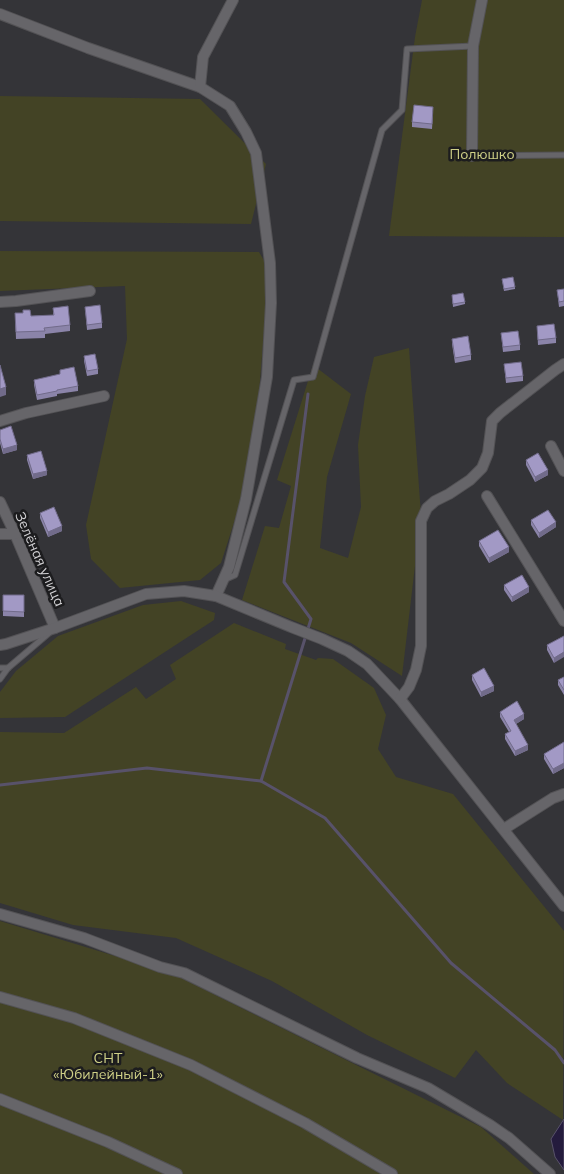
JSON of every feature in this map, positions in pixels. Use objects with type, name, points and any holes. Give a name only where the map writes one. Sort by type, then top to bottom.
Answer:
[{"type":"street","points":[[200,87],[202,57],[233,0]]},
{"type":"street","points":[[472,156],[473,46],[482,0]]},
{"type":"street","points":[[0,14],[88,48],[200,87],[230,106],[256,153],[270,262],[267,377],[246,499],[229,567],[216,596]]},
{"type":"street","points":[[0,302],[90,291]]},
{"type":"street","points":[[400,699],[409,687],[416,670],[421,646],[421,521],[427,508],[435,501],[470,480],[482,468],[488,454],[492,420],[564,364]]},
{"type":"street","points":[[0,421],[26,413],[104,396]]},
{"type":"street","points":[[551,446],[564,471]]},
{"type":"street","points":[[487,496],[564,621]]},
{"type":"street","name":"Зелёная улица","points":[[0,502],[55,628]]},
{"type":"street","points":[[0,534],[15,534]]},
{"type":"street","points":[[0,645],[55,628],[146,594],[184,591],[216,596],[348,651],[367,664],[400,699],[564,906]]},
{"type":"street","points":[[504,829],[553,798],[564,794]]},
{"type":"street","points":[[0,914],[84,938],[160,967],[184,973],[357,1058],[428,1088],[509,1138],[550,1174]]},
{"type":"street","points":[[0,997],[74,1018],[191,1065],[305,1124],[392,1174]]},
{"type":"street","points":[[0,1099],[108,1142],[177,1174]]},
{"type":"lane","points":[[223,580],[235,575],[294,380],[313,376],[382,130],[402,110],[407,49],[473,46]]},
{"type":"lane","points":[[472,156],[564,156]]},
{"type":"lane","points":[[0,679],[8,668],[55,628]]},
{"type":"lane","points":[[0,668],[8,668]]},
{"type":"green space","name":"Полюшко","points":[[422,0],[564,0],[564,237],[389,236],[415,37]]},
{"type":"green space","points":[[0,96],[200,99],[266,164],[251,224],[0,221]]},
{"type":"green space","points":[[0,251],[259,252],[269,269],[259,393],[240,504],[221,563],[200,580],[120,588],[91,559],[86,525],[127,339],[125,286],[0,291]]},
{"type":"green space","points":[[409,348],[421,515],[402,676],[351,643],[242,600],[265,526],[279,528],[291,486],[277,480],[313,365],[351,394],[327,477],[320,548],[348,558],[361,507],[358,445],[365,396],[374,357]]},
{"type":"green space","points":[[181,601],[215,613],[214,620],[65,717],[0,718],[0,692],[16,671],[58,636],[143,605]]},
{"type":"green space","points":[[234,623],[286,644],[285,649],[316,660],[318,658],[333,659],[374,688],[386,715],[378,749],[396,777],[453,794],[564,931],[563,1120],[507,1083],[476,1050],[455,1078],[367,1035],[272,981],[176,938],[73,925],[0,903],[0,732],[64,733],[136,687],[146,699],[176,679],[170,665]]},
{"type":"green space","name":"СНТ «Юбилейный-1»","points":[[0,921],[171,973],[481,1127],[534,1174],[0,1174]]},
{"type":"shaded area","points":[[564,1119],[564,1170],[555,1157],[551,1139]]},
{"type":"building","points":[[414,105],[433,107],[432,124],[412,122]]},
{"type":"building","points":[[513,277],[515,287],[504,289],[502,279]]},
{"type":"building","points":[[564,289],[564,301],[559,302],[557,290]]},
{"type":"building","points":[[463,293],[465,302],[453,304],[452,295]]},
{"type":"building","points":[[100,305],[102,323],[87,325],[85,307]]},
{"type":"building","points":[[68,306],[70,325],[44,328],[45,331],[16,332],[15,313],[23,313],[23,310],[30,310],[31,316],[54,315],[53,308]]},
{"type":"building","points":[[554,324],[556,338],[538,340],[537,326]]},
{"type":"building","points":[[518,331],[520,345],[503,347],[501,333]]},
{"type":"building","points":[[468,336],[471,355],[455,358],[452,339]]},
{"type":"building","points":[[95,354],[98,369],[87,371],[84,356]]},
{"type":"building","points":[[521,362],[523,376],[506,378],[504,364]]},
{"type":"building","points":[[0,365],[6,387],[0,389]]},
{"type":"building","points":[[74,367],[78,386],[37,395],[34,380],[60,374],[60,370]]},
{"type":"building","points":[[11,426],[17,445],[3,449],[0,430]]},
{"type":"building","points":[[41,451],[47,471],[33,474],[27,455]]},
{"type":"building","points":[[538,453],[548,470],[535,477],[526,460]]},
{"type":"building","points":[[54,507],[62,526],[48,532],[40,513]]},
{"type":"building","points":[[548,510],[556,522],[539,533],[531,520]]},
{"type":"building","points":[[498,530],[509,547],[489,558],[479,541]]},
{"type":"building","points":[[522,575],[529,587],[512,597],[504,585]]},
{"type":"building","points":[[3,595],[24,595],[24,612],[3,611]]},
{"type":"building","points":[[564,636],[564,652],[554,658],[547,645]]},
{"type":"building","points":[[484,668],[494,686],[481,692],[472,675]]},
{"type":"building","points":[[564,677],[564,690],[558,680]]},
{"type":"building","points":[[517,701],[524,714],[514,720],[528,745],[515,751],[505,734],[511,731],[500,712]]},
{"type":"building","points":[[564,742],[564,763],[553,769],[544,754]]},
{"type":"waterway","points":[[308,394],[284,582],[311,619],[261,781],[325,818],[451,963],[555,1050],[564,1063]]},
{"type":"waterway","points":[[0,785],[147,768],[261,781]]}]
